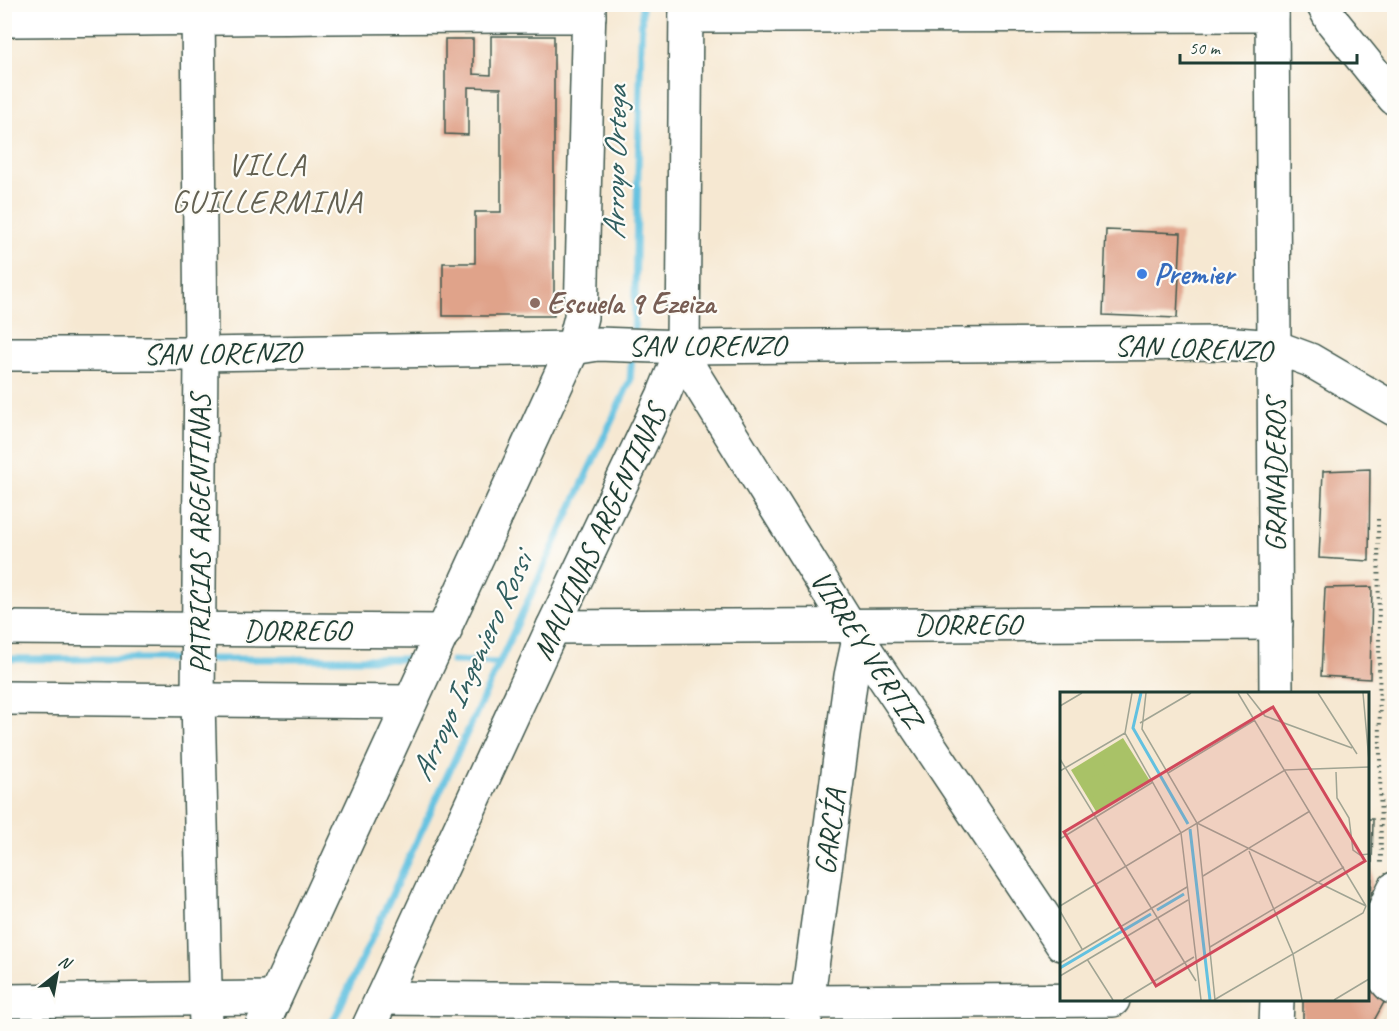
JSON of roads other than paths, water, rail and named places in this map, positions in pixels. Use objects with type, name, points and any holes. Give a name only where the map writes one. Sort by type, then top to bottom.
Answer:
[{"type":"street","points":[[1323,4],[1332,21],[1395,98]]},
{"type":"street","points":[[4,20],[198,12],[381,15],[589,10],[581,317],[586,346],[410,702],[268,1012],[205,1012],[4,1001]]},
{"type":"street","points":[[686,10],[1272,10]]},
{"type":"street","name":"MALVINAS ARGENTINAS","points":[[375,1012],[553,627],[663,396],[671,346],[686,10]]},
{"type":"street","name":"GRANADEROS","points":[[1272,10],[1276,692]]},
{"type":"street","name":"PATRICIAS ARGENTINAS","points":[[198,12],[201,354],[198,701],[205,1012]]},
{"type":"street","name":"SAN LORENZO","points":[[4,354],[201,354],[586,346],[1223,343],[1275,347],[1310,360],[1395,409]]},
{"type":"street","name":"VIRREY VERTIZ","points":[[671,346],[692,372],[854,632],[1060,941]]},
{"type":"street","name":"DORREGO","points":[[553,627],[854,632],[1276,623]]},
{"type":"street","name":"DORREGO","points":[[4,628],[445,631]]},
{"type":"street","name":"GARCÍA","points":[[805,1014],[854,632]]},
{"type":"street","points":[[4,698],[410,702]]},
{"type":"street","points":[[1388,880],[1381,917],[1372,944],[1377,970],[1390,986],[1395,988]]},
{"type":"street","points":[[375,1012],[805,1014],[1077,1001]]},
{"type":"street","points":[[1099,1001],[1116,1026]]},
{"type":"street","points":[[1276,1026],[1277,1001]]},
{"type":"waterway","name":"Arroyo Ortega","points":[[634,337],[642,4]]},
{"type":"waterway","name":"Arroyo Ingeniero Rossi","points":[[331,1026],[630,381],[632,354]]},
{"type":"waterway","points":[[4,659],[188,659]]},
{"type":"waterway","points":[[207,659],[407,659]]},
{"type":"waterway","points":[[452,661],[499,663]]},
{"type":"place","name":"Premier","points":[[1142,274]]},
{"type":"place","name":"Escuela 9 Ezeiza","points":[[535,303]]},
{"type":"district","name":"VILLA GUILLERMINA","points":[[267,182]]}]
